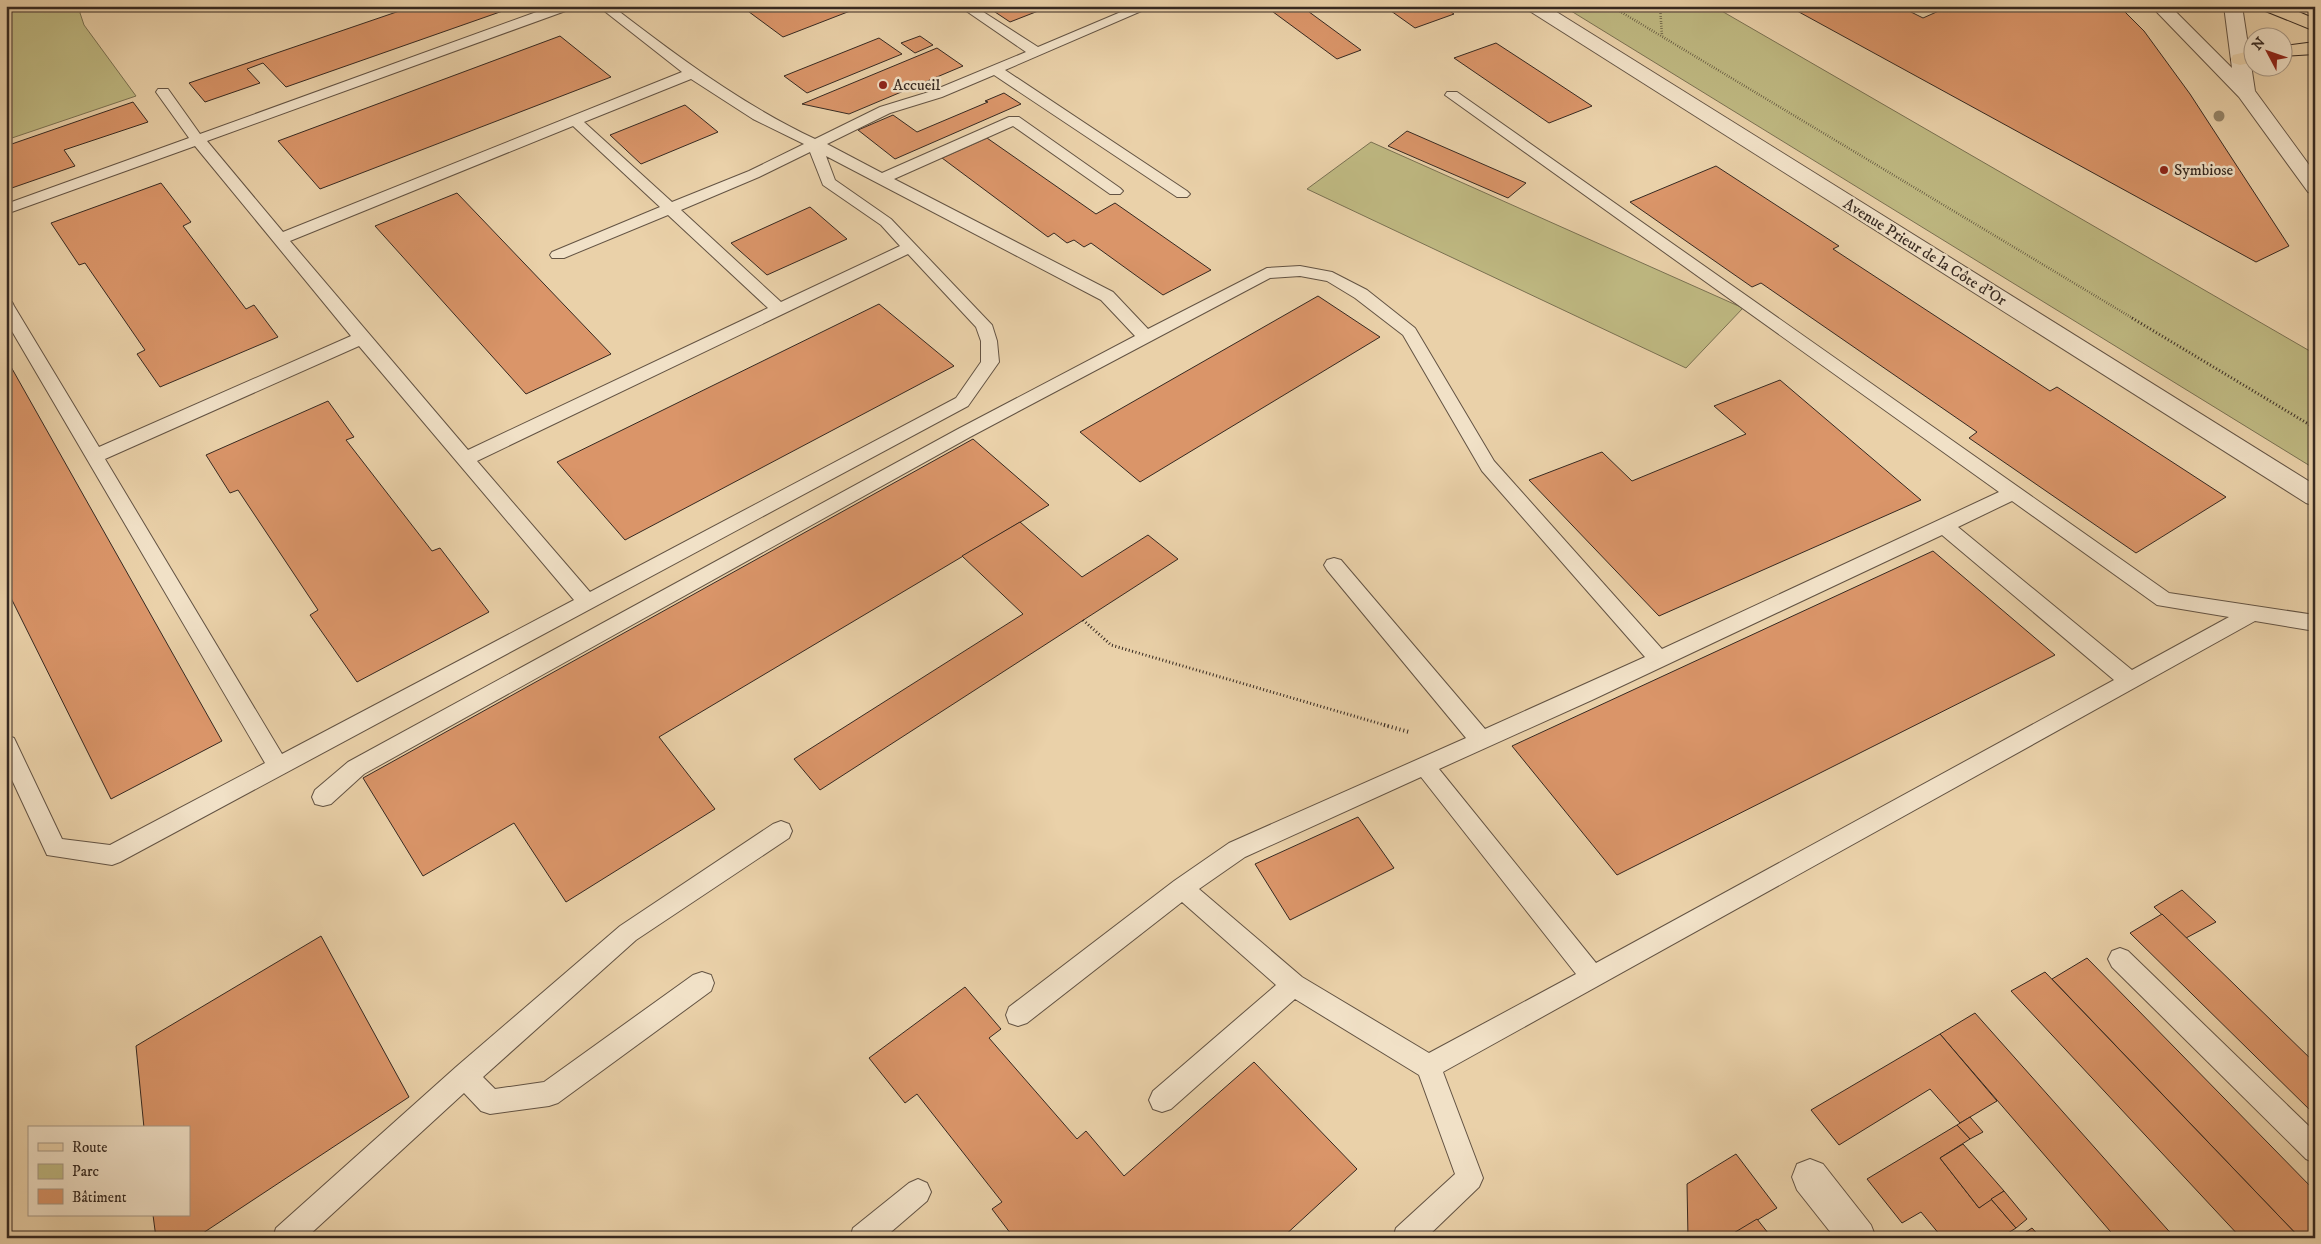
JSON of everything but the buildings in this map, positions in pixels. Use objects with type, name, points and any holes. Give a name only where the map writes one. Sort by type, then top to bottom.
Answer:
[{"type":"main road","points":[[2269,6],[2315,26]]},
{"type":"main road","points":[[2294,49],[2315,48]]},
{"type":"street","name":"Avenue Prieur de la Côte d'Or","points":[[1534,6],[2315,498]]},
{"type":"street","points":[[2160,6],[2246,93],[2315,188]]},
{"type":"street","points":[[2233,6],[2244,47]]},
{"type":"street","points":[[2246,78],[2246,93]]},
{"type":"street","points":[[1810,1177],[1858,1238]]},
{"type":"lane","points":[[6,209],[566,6]]},
{"type":"lane","points":[[604,6],[690,74],[783,131],[815,144],[1107,296],[1145,336]]},
{"type":"lane","points":[[965,6],[1036,52]]},
{"type":"lane","points":[[558,255],[754,174],[885,110],[937,94],[1147,6]]},
{"type":"lane","points":[[995,70],[1182,194]]},
{"type":"lane","points":[[280,239],[690,74]]},
{"type":"lane","points":[[162,92],[197,139],[362,338],[587,602]]},
{"type":"lane","points":[[1452,95],[2164,600],[2315,623]]},
{"type":"lane","points":[[574,120],[779,309]]},
{"type":"lane","points":[[881,179],[1014,120],[1115,191]]},
{"type":"lane","points":[[6,744],[55,848],[112,855],[962,402],[990,362],[989,341],[984,324],[886,222],[828,182],[815,144]]},
{"type":"lane","points":[[465,459],[909,248]]},
{"type":"lane","points":[[323,797],[356,768],[964,433],[1267,273],[1300,271],[1332,277],[1361,294],[1409,332],[1488,466],[1659,659]]},
{"type":"lane","points":[[6,306],[278,767]]},
{"type":"lane","points":[[95,456],[362,338]]},
{"type":"lane","points":[[1018,1015],[1182,888],[1237,850],[1482,741],[2013,493]]},
{"type":"lane","points":[[1944,526],[2130,681]]},
{"type":"lane","points":[[1334,565],[1482,741]]},
{"type":"lane","points":[[1429,1067],[2252,614]]},
{"type":"lane","points":[[1425,767],[1593,977]]},
{"type":"lane","points":[[286,1238],[465,1076],[628,934],[781,831]]},
{"type":"lane","points":[[1182,888],[1293,985],[1429,1067],[1470,1178],[1406,1238]]},
{"type":"lane","points":[[2120,958],[2315,1150]]},
{"type":"lane","points":[[465,1076],[490,1102],[549,1094],[702,983]]},
{"type":"lane","points":[[1162,1100],[1293,985]]},
{"type":"lane","points":[[863,1238],[918,1192]]},
{"type":"path","points":[[1611,6],[2315,428]]},
{"type":"path","points":[[1660,6],[1662,37]]},
{"type":"path","points":[[1083,620],[1111,645],[1427,737],[1464,719]]},
{"type":"green space","points":[[6,6],[81,6],[80,13],[84,25],[136,96],[6,140]]},
{"type":"green space","points":[[1563,6],[1713,6],[2315,354],[2315,469]]},
{"type":"green space","points":[[1371,142],[1743,308],[1686,368],[1307,189]]},
{"type":"place","name":"Accueil","points":[[883,85]]},
{"type":"place","name":"Symbiose","points":[[2164,170]]}]
